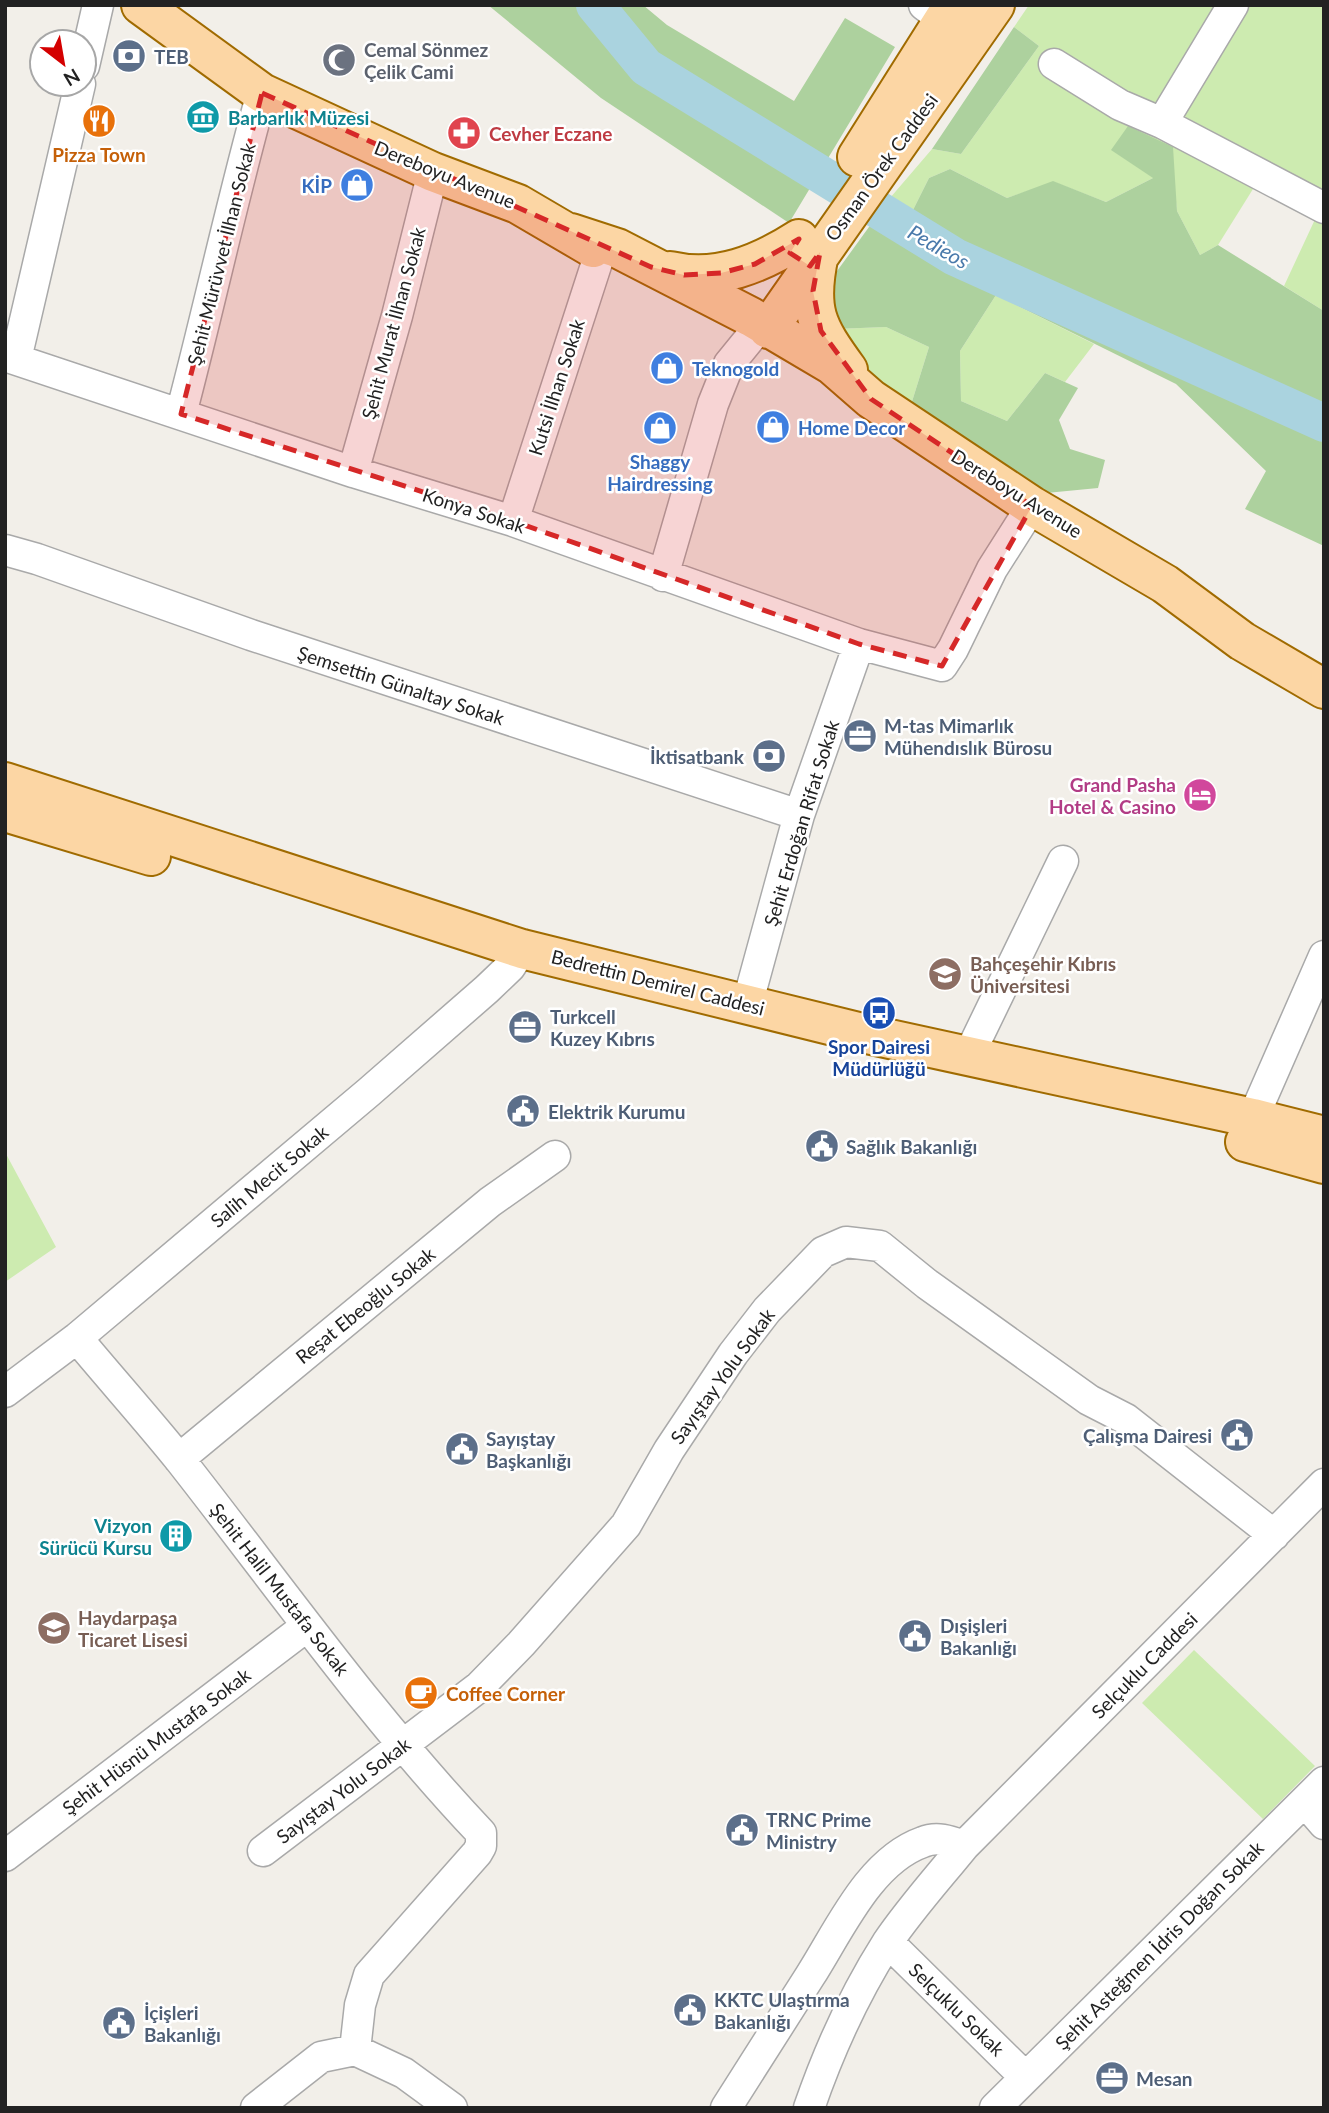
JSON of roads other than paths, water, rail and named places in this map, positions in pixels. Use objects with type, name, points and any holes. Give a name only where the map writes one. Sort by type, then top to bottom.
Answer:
[{"type":"main road","name":"Dereboyu Avenue","points":[[141,5],[262,93],[433,172],[518,204],[718,314],[756,327]]},
{"type":"main road","name":"Osman Örek Caddesi","points":[[756,327],[875,153],[975,36],[995,5]]},
{"type":"main road","name":"Osman Örek Caddesi","points":[[875,153],[940,10]]},
{"type":"main road","points":[[651,267],[684,275],[721,273],[755,264],[817,235],[814,291],[821,331],[872,399]]},
{"type":"main road","name":"Dereboyu Avenue","points":[[585,243],[617,247],[756,327],[872,399],[1032,506],[1165,584],[1242,641],[1324,689]]},
{"type":"main road","name":"Dereboyu Avenue","points":[[1165,584],[1264,624],[1324,659]]},
{"type":"main road","name":"Bedrettin Demirel Caddesi","points":[[5,782],[516,958],[747,1004],[862,1033],[1253,1118],[1324,1136]]},
{"type":"main road","name":"Bedrettin Demirel Caddesi","points":[[5,812],[856,1052],[1245,1142],[1324,1164]]},
{"type":"street","points":[[93,28],[98,5]]},
{"type":"street","points":[[1162,123],[1233,5]]},
{"type":"street","points":[[1054,64],[1120,105],[1162,123],[1324,208]]},
{"type":"street","name":"Şehit Mürüvvet İlhan Sokak","points":[[180,414],[208,313],[244,157],[262,93]]},
{"type":"street","points":[[11,358],[76,98]]},
{"type":"street","name":"Şehit Murat İlhan Sokak","points":[[353,472],[397,316],[433,172]]},
{"type":"street","name":"Kutsi İlhan Sokak","points":[[513,522],[585,243]]},
{"type":"street","points":[[663,576],[713,404],[729,364],[756,327]]},
{"type":"street","name":"Konya Sokak","points":[[11,358],[353,472],[513,522],[859,644],[942,666],[992,569],[1032,506]]},
{"type":"street","name":"Şemsettin Günaltay Sokak","points":[[5,550],[251,635],[799,815]]},
{"type":"street","name":"Şehit Erdoğan Rifat Sokak","points":[[747,1004],[799,815],[859,644]]},
{"type":"street","points":[[969,1055],[1063,862]]},
{"type":"street","points":[[1253,1118],[1324,956]]},
{"type":"street","name":"Salih Mecit Sokak","points":[[5,1392],[77,1338],[369,1092],[487,989],[516,958]]},
{"type":"street","name":"Reşat Ebeoğlu Sokak","points":[[179,1459],[480,1211],[555,1156]]},
{"type":"street","name":"Sayıştay Yolu Sokak","points":[[262,1851],[480,1687],[626,1525],[669,1450],[733,1354],[767,1310],[823,1252],[846,1242],[880,1246],[927,1284],[1089,1400],[1126,1419],[1274,1535]]},
{"type":"street","name":"Şehit Halil Mustafa Sokak","points":[[77,1338],[179,1459],[307,1626],[445,1796],[481,1833],[483,1840],[477,1853],[369,1975],[360,2006],[355,2050]]},
{"type":"street","name":"Selçuklu Caddesi","points":[[809,2108],[850,2007],[888,1942],[925,1892],[964,1846],[1324,1484]]},
{"type":"street","name":"Şehit Hüsnü Mustafa Sokak","points":[[5,1856],[307,1626]]},
{"type":"street","name":"Şehit Asteğmen İdris Doğan Sokak","points":[[995,2108],[1317,1803]]},
{"type":"street","points":[[726,2108],[853,1905],[882,1869],[923,1841],[943,1839],[964,1846]]},
{"type":"street","name":"Selçuklu Sokak","points":[[888,1942],[1025,2077]]},
{"type":"street","points":[[256,2108],[321,2057],[355,2050],[404,2073],[452,2108]]},
{"type":"waterway","name":"Pedieos","points":[[595,5],[646,67],[955,257],[1324,423]]},
{"type":"place","name":"TEB","points":[[129,56]]},
{"type":"place","name":"Cemal Sönmez Çelik Cami","points":[[339,60]]},
{"type":"place","name":"Barbarlık Müzesi","points":[[203,117]]},
{"type":"place","name":"Pizza Town","points":[[99,121]]},
{"type":"place","name":"Cevher Eczane","points":[[464,133]]},
{"type":"place","name":"KİP","points":[[357,185]]},
{"type":"place","name":"Teknogold","points":[[667,368]]},
{"type":"place","name":"Home Decor","points":[[773,427]]},
{"type":"place","name":"Shaggy Hairdressing","points":[[660,428]]},
{"type":"place","name":"M-tas Mimarlık Mühendıslık Bürosu","points":[[860,736]]},
{"type":"place","name":"İktisatbank","points":[[769,756]]},
{"type":"place","name":"Grand Pasha Hotel & Casino","points":[[1200,795]]},
{"type":"place","name":"Bahçeşehir Kıbrıs Üniversitesi","points":[[945,974]]},
{"type":"place","name":"Spor Dairesi Müdürlüğü","points":[[879,1013]]},
{"type":"place","name":"Turkcell Kuzey Kıbrıs","points":[[525,1027]]},
{"type":"place","name":"Elektrik Kurumu","points":[[523,1111]]},
{"type":"place","name":"Sağlık Bakanlığı","points":[[822,1146]]},
{"type":"place","name":"Çalışma Dairesi","points":[[1237,1435]]},
{"type":"place","name":"Sayıştay Başkanlığı","points":[[462,1449]]},
{"type":"place","name":"Vizyon Sürücü Kursu","points":[[176,1536]]},
{"type":"place","name":"Haydarpaşa Ticaret Lisesi","points":[[54,1628]]},
{"type":"place","name":"Dışişleri Bakanlığı","points":[[915,1636]]},
{"type":"place","name":"Coffee Corner","points":[[421,1693]]},
{"type":"place","name":"TRNC Prime Ministry","points":[[742,1830]]},
{"type":"place","name":"KKTC Ulaştırma Bakanlığı","points":[[690,2010]]},
{"type":"place","name":"İçişleri Bakanlığı","points":[[119,2023]]},
{"type":"place","name":"Mesan","points":[[1112,2078]]}]
